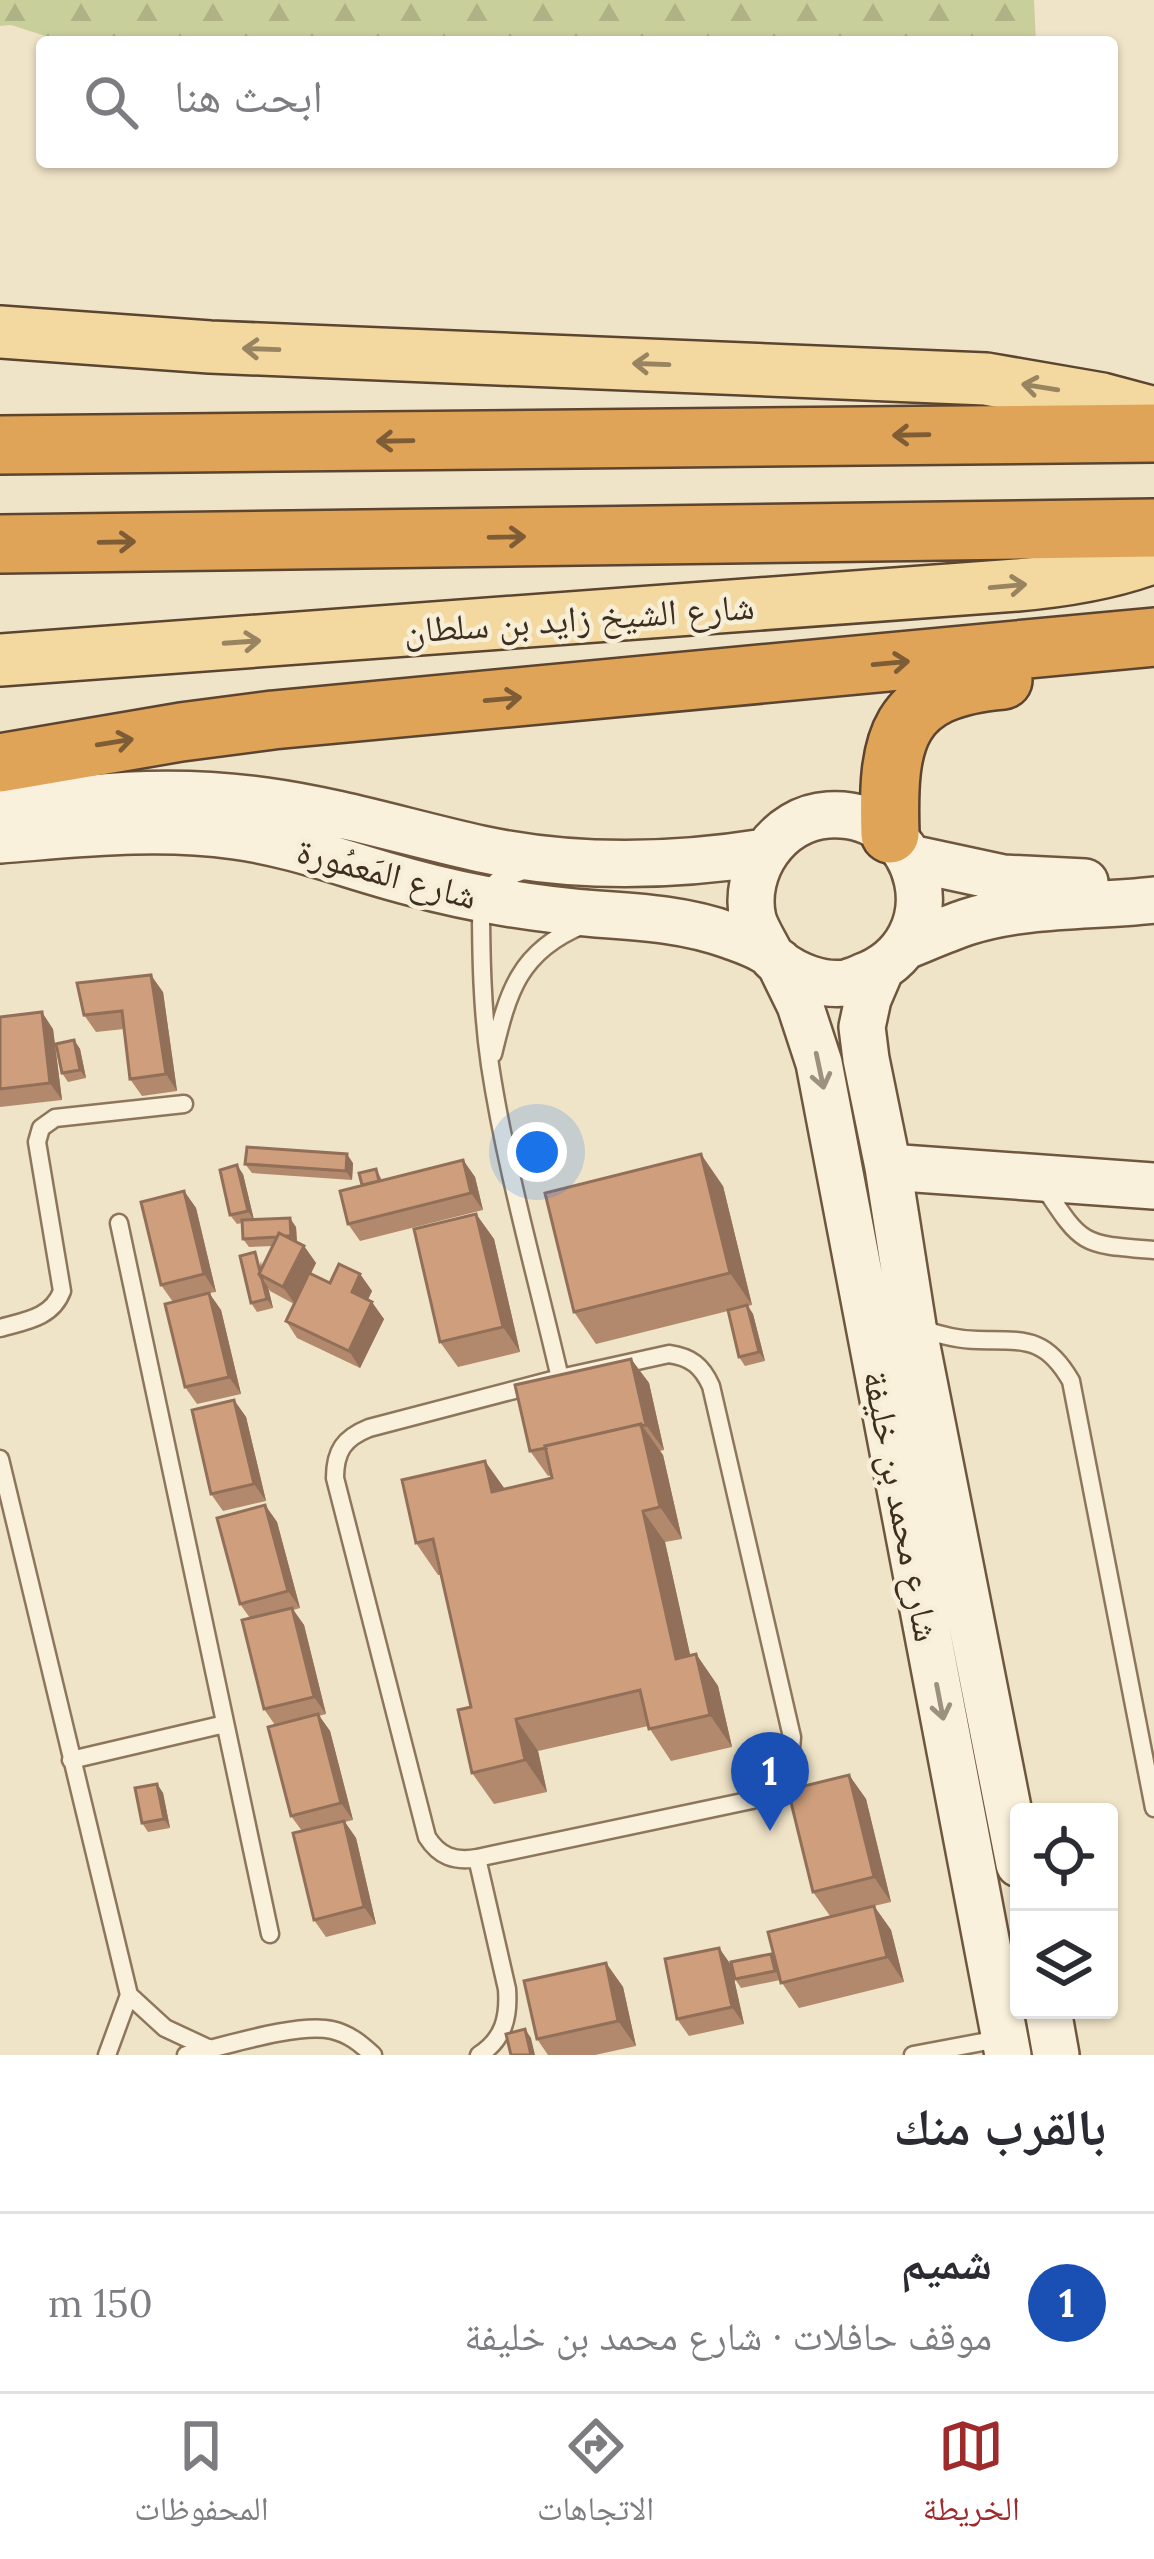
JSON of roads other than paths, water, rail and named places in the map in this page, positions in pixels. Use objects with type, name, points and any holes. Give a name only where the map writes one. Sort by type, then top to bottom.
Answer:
[{"type":"highway","points":[[0,445],[1154,433]]},
{"type":"highway","name":"شارع الشيخ زايد بن سلطان","points":[[0,544],[1154,528]]},
{"type":"highway","points":[[0,763],[273,720],[1154,637]]},
{"type":"highway","points":[[900,846],[889,789],[898,737],[914,712],[942,692],[980,682],[1154,667]]},
{"type":"main road","points":[[0,332],[210,347],[945,376],[1045,387],[1154,413]]},
{"type":"main road","name":"شارع الشيخ زايد بن سلطان","points":[[0,660],[1017,585],[1105,572],[1154,556]]},
{"type":"main road","name":"شارع المَعمُورة","points":[[0,812],[88,798],[145,795],[260,800],[376,821],[484,849],[581,862],[680,863],[765,852]]},
{"type":"main road","points":[[893,958],[919,911],[916,875],[900,846],[870,821],[847,815],[823,815],[781,834],[765,852],[752,885],[753,920],[774,957],[810,980],[846,983],[968,922],[993,916],[1154,900]]},
{"type":"main road","name":"شارع المَعمُورة","points":[[0,840],[152,829],[238,836],[482,900],[692,924],[732,936],[774,957]]},
{"type":"main road","points":[[900,846],[1003,878],[1154,884]]},
{"type":"main road","name":"شارع محمد بن خليفة","points":[[774,957],[800,1005],[819,1063],[1006,2046]]},
{"type":"main road","name":"شارع محمد بن خليفة","points":[[893,958],[868,999],[862,1027],[913,1326],[1010,1818]]},
{"type":"main road","points":[[889,1167],[1154,1186]]},
{"type":"main road","points":[[1050,2019],[1056,2055]]},
{"type":"lane","points":[[560,1378],[490,1066],[482,983],[482,900],[507,875],[581,862]]},
{"type":"lane","points":[[490,1066],[505,1004],[528,961],[564,933],[608,914]]},
{"type":"lane","points":[[0,1328],[41,1316],[62,1291],[37,1142],[41,1128],[56,1118],[184,1104]]},
{"type":"lane","points":[[1038,1178],[1080,1237],[1104,1246],[1154,1250]]},
{"type":"lane","points":[[118,1223],[270,1934]]},
{"type":"lane","points":[[913,1326],[954,1339],[1027,1342],[1061,1364],[1071,1381],[1154,1808]]},
{"type":"lane","points":[[669,1354],[683,1356],[705,1373],[711,1386],[792,1738],[784,1777],[771,1791],[752,1800],[477,1858],[447,1857],[427,1837],[335,1478],[341,1446],[368,1428],[560,1378],[669,1354]]},
{"type":"lane","points":[[0,1459],[129,1995],[165,2028],[210,2050]]},
{"type":"lane","points":[[71,1760],[225,1724]]},
{"type":"lane","points":[[477,1858],[508,2011],[503,2030],[479,2055]]},
{"type":"lane","points":[[107,2055],[129,1995]]},
{"type":"lane","points":[[186,2055],[302,2029],[328,2029],[356,2038],[373,2055]]},
{"type":"lane","points":[[914,2055],[1006,2046]]},
{"type":"place","name":"شميم","points":[[770,1831]]}]
